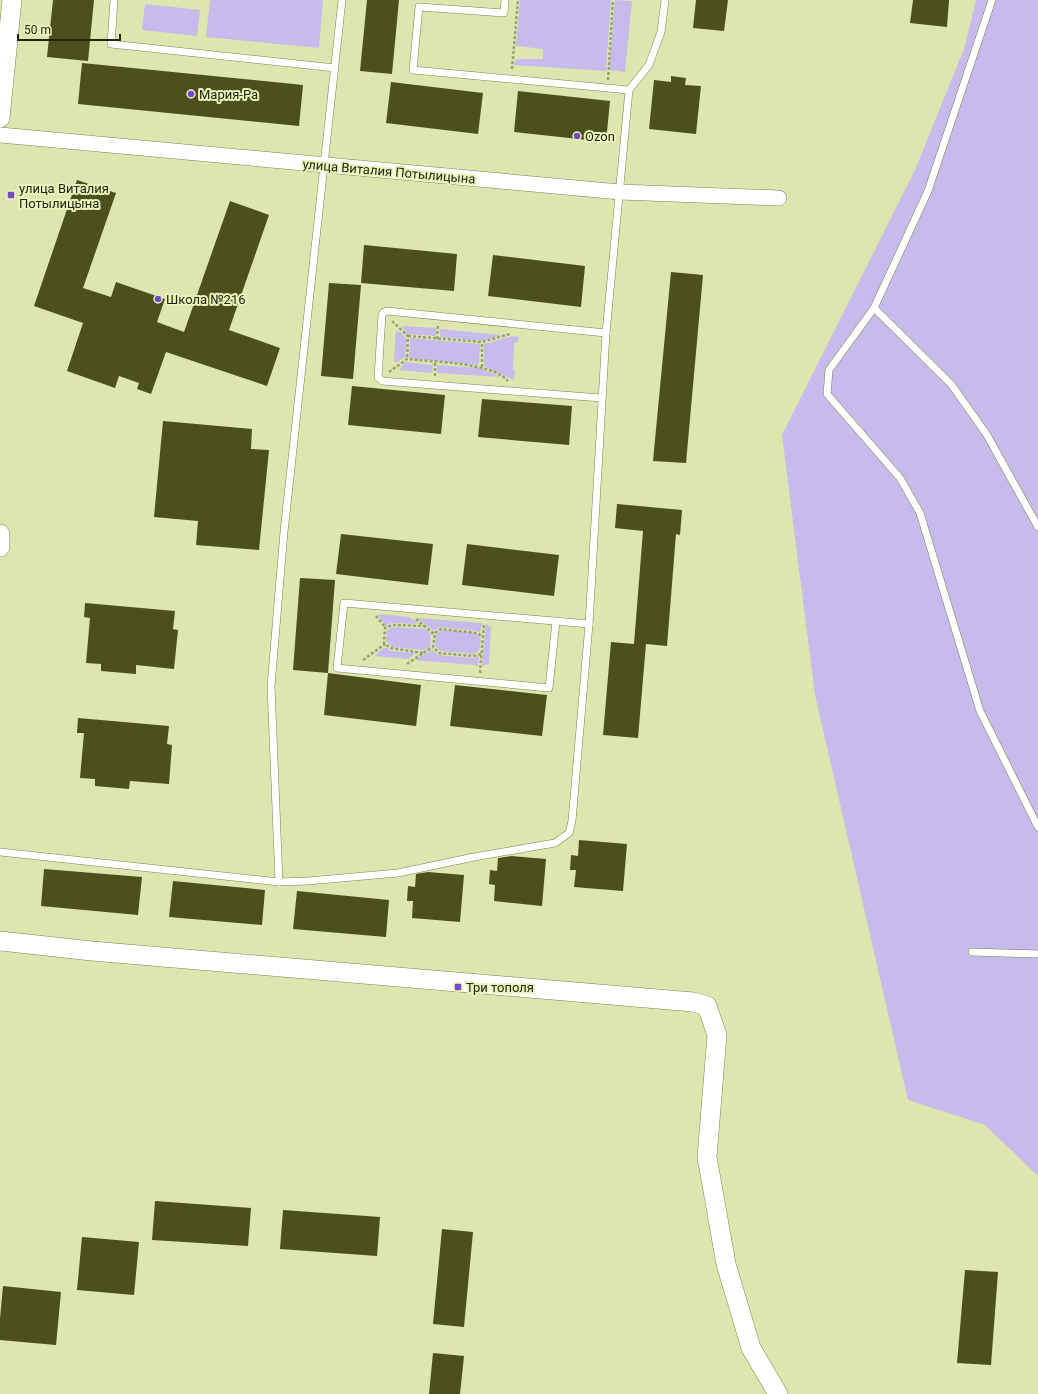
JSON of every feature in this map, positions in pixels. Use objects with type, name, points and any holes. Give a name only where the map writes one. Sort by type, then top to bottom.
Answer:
[{"type":"street","points":[[0,118],[3,42],[12,0]]},
{"type":"street","name":"улица Виталия Потылицына","points":[[0,135],[620,192],[779,198]]},
{"type":"street","points":[[0,534],[0,547]]},
{"type":"street","points":[[0,941],[92,951],[693,1002],[707,1006],[717,1035],[707,1156],[726,1264],[751,1348],[778,1394]]},
{"type":"lane","points":[[114,0],[110,44],[336,68]]},
{"type":"lane","points":[[279,882],[271,686],[284,532],[336,68],[342,0]]},
{"type":"lane","points":[[505,0],[504,14],[419,7],[413,70],[629,90]]},
{"type":"lane","points":[[0,852],[279,882],[308,882],[398,873],[474,857],[556,843],[569,832],[572,821],[590,624],[601,398],[629,90],[649,65],[661,32],[665,0]]},
{"type":"lane","points":[[992,0],[928,191],[874,308],[829,370],[827,394],[900,478],[920,512],[980,711],[1038,827]]},
{"type":"lane","points":[[874,308],[951,384],[987,435],[1038,527]]},
{"type":"lane","points":[[601,398],[384,382],[379,379],[383,313],[387,311],[606,334]]},
{"type":"lane","points":[[556,622],[549,688],[337,668],[344,603],[590,624]]},
{"type":"lane","points":[[972,952],[1038,954]]},
{"type":"path","points":[[512,79],[518,0]]},
{"type":"path","points":[[608,88],[613,0]]},
{"type":"path","points":[[383,313],[408,336],[482,342],[508,336],[532,326]]},
{"type":"path","points":[[407,359],[408,336]]},
{"type":"path","points":[[482,342],[482,367]]},
{"type":"path","points":[[379,379],[407,359],[482,367],[505,378],[517,392]]},
{"type":"path","points":[[410,609],[415,618],[435,634]]},
{"type":"path","points":[[479,682],[485,615]]},
{"type":"path","points":[[385,644],[385,628],[392,625],[424,626]]},
{"type":"path","points":[[433,648],[435,634],[441,628],[477,633],[483,637]]},
{"type":"path","points":[[349,669],[385,644]]},
{"type":"path","points":[[385,644],[391,648],[423,652]]},
{"type":"path","points":[[433,648],[438,653],[473,656],[481,654]]},
{"type":"path","points":[[397,674],[400,669],[423,652],[433,648]]},
{"type":"shaded area","points":[[210,0],[323,0],[319,48],[206,37]]},
{"type":"shaded area","points":[[520,0],[611,0],[606,71],[514,65],[516,59],[543,59],[543,49],[516,46]]},
{"type":"shaded area","points":[[615,0],[632,1],[625,72],[609,70]]},
{"type":"shaded area","points":[[976,0],[1038,0],[1038,1176],[985,1125],[908,1100],[815,695],[782,435],[915,170],[964,49]]},
{"type":"shaded area","points":[[145,4],[200,10],[197,36],[142,30]]},
{"type":"shaded area","points":[[402,326],[436,328],[436,336],[407,334]]},
{"type":"shaded area","points":[[440,329],[501,335],[483,341],[440,337]]},
{"type":"shaded area","points":[[396,331],[400,332],[407,339],[405,357],[397,362],[394,362]]},
{"type":"shaded area","points":[[513,336],[519,337],[517,343],[514,343],[514,380],[484,366],[484,344]]},
{"type":"shaded area","points":[[410,338],[480,344],[479,365],[409,358]]},
{"type":"shaded area","points":[[405,362],[433,365],[432,373],[399,370]]},
{"type":"shaded area","points":[[437,365],[480,368],[500,377],[437,373]]},
{"type":"shaded area","points":[[378,615],[409,617],[419,624],[391,623],[386,626]]},
{"type":"shaded area","points":[[417,618],[482,623],[480,633],[477,631],[440,627],[434,631]]},
{"type":"shaded area","points":[[486,624],[491,627],[489,664],[482,666]]},
{"type":"shaded area","points":[[392,627],[426,629],[431,634],[430,647],[424,650],[392,647],[386,641],[387,630]]},
{"type":"shaded area","points":[[442,630],[475,633],[481,639],[479,651],[473,654],[440,651],[435,646],[436,634]]},
{"type":"shaded area","points":[[383,648],[388,648],[391,651],[416,653],[408,659],[375,656]]},
{"type":"shaded area","points":[[432,650],[438,655],[475,658],[477,656],[479,657],[478,667],[475,665],[414,660]]},
{"type":"building","points":[[53,0],[94,0],[88,61],[47,57]]},
{"type":"building","points":[[367,0],[399,0],[392,74],[360,71]]},
{"type":"building","points":[[696,0],[728,0],[724,31],[693,28]]},
{"type":"building","points":[[913,0],[949,0],[947,27],[910,23]]},
{"type":"building","points":[[82,63],[303,85],[299,126],[78,104]]},
{"type":"building","points":[[671,76],[686,78],[685,85],[701,86],[696,134],[649,129],[654,80],[671,82]]},
{"type":"building","points":[[391,82],[483,93],[478,134],[386,123]]},
{"type":"building","points":[[518,91],[610,101],[606,142],[514,132]]},
{"type":"building","points":[[77,180],[116,193],[83,288],[111,297],[116,282],[165,299],[157,322],[184,332],[230,201],[269,215],[229,330],[280,348],[267,386],[166,352],[151,394],[137,389],[139,383],[119,376],[115,388],[67,371],[83,323],[34,306]]},
{"type":"building","points":[[364,245],[457,254],[454,291],[361,283]]},
{"type":"building","points":[[493,255],[585,266],[581,307],[488,296]]},
{"type":"building","points":[[671,272],[703,275],[686,463],[653,461]]},
{"type":"building","points":[[329,283],[361,285],[353,379],[321,376]]},
{"type":"building","points":[[352,386],[445,395],[441,434],[348,425]]},
{"type":"building","points":[[482,399],[572,406],[569,445],[478,437]]},
{"type":"building","points":[[163,421],[252,429],[251,449],[269,450],[259,550],[196,545],[198,521],[154,517]]},
{"type":"building","points":[[617,504],[682,510],[680,535],[676,534],[667,646],[646,644],[638,738],[603,735],[611,642],[634,644],[643,531],[615,528]]},
{"type":"building","points":[[341,534],[433,544],[428,585],[336,574]]},
{"type":"building","points":[[467,544],[559,555],[554,596],[462,585]]},
{"type":"building","points":[[300,578],[335,580],[328,673],[293,670]]},
{"type":"building","points":[[85,603],[175,611],[173,629],[178,630],[174,669],[136,665],[136,674],[101,671],[101,664],[86,663],[90,618],[84,617]]},
{"type":"building","points":[[328,673],[421,685],[416,726],[324,715]]},
{"type":"building","points":[[455,685],[547,695],[542,736],[450,726]]},
{"type":"building","points":[[78,718],[169,726],[167,744],[172,745],[169,784],[130,781],[129,789],[95,786],[95,779],[80,778],[84,733],[77,733]]},
{"type":"building","points":[[579,840],[627,844],[623,891],[574,887],[576,870],[570,870],[571,855],[578,856]]},
{"type":"building","points":[[511,856],[546,859],[542,906],[494,901],[495,885],[489,884],[490,870],[497,871],[498,858]]},
{"type":"building","points":[[44,869],[142,877],[138,915],[41,906]]},
{"type":"building","points":[[428,872],[464,875],[460,922],[412,918],[413,901],[407,901],[408,886],[415,887],[416,874]]},
{"type":"building","points":[[173,881],[265,890],[262,925],[169,917]]},
{"type":"building","points":[[297,891],[389,900],[386,937],[293,929]]},
{"type":"building","points":[[155,1201],[251,1208],[248,1246],[152,1240]]},
{"type":"building","points":[[283,1210],[380,1217],[377,1256],[280,1249]]},
{"type":"building","points":[[442,1229],[473,1232],[464,1327],[433,1324]]},
{"type":"building","points":[[82,1237],[139,1242],[134,1295],[77,1290]]},
{"type":"building","points":[[965,1270],[998,1272],[991,1365],[957,1363]]},
{"type":"building","points":[[3,1286],[61,1292],[56,1345],[0,1340]]},
{"type":"building","points":[[433,1353],[464,1356],[460,1394],[429,1394]]},
{"type":"place","name":"Мария-Ра","points":[[191,94]]},
{"type":"place","name":"Ozon","points":[[577,136]]},
{"type":"place","name":"улица Виталия Потылицына","points":[[11,195]]},
{"type":"place","name":"Школа №216","points":[[158,299]]},
{"type":"place","name":"Три тополя","points":[[458,987]]}]
